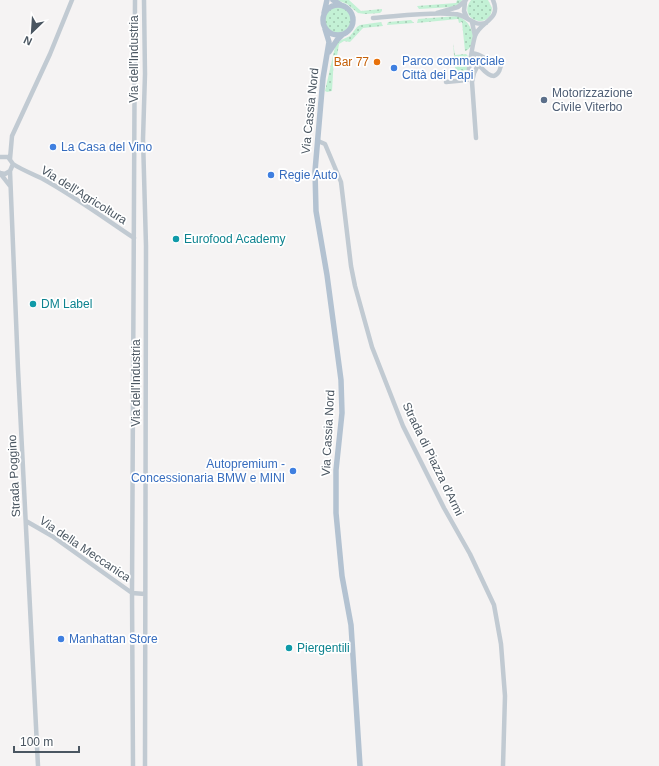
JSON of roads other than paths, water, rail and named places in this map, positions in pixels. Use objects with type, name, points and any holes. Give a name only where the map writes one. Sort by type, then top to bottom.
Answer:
[{"type":"main road","points":[[327,0],[323,20],[325,29],[333,35],[342,35],[350,30],[353,21],[350,12],[346,7],[341,6],[333,0]]},
{"type":"main road","points":[[324,13],[331,7],[341,6]]},
{"type":"main road","name":"Via Cassia Nord","points":[[325,29],[329,42],[323,78],[315,171],[316,210],[331,304],[342,391],[341,426],[336,470],[336,513],[342,576],[351,625],[360,766]]},
{"type":"main road","name":"Via Cassia Nord","points":[[328,54],[342,35]]},
{"type":"street","points":[[0,173],[5,174],[11,168],[10,159],[12,136],[50,54],[72,0]]},
{"type":"street","name":"Via dell'Industria","points":[[133,766],[132,593],[135,0]]},
{"type":"street","name":"Via dell'Industria","points":[[144,0],[145,74],[143,139],[146,246],[146,766]]},
{"type":"street","points":[[466,0],[464,11],[476,36]]},
{"type":"street","points":[[437,13],[458,7],[466,0]]},
{"type":"street","points":[[446,82],[467,80],[476,36],[479,29],[490,20],[495,13],[493,0]]},
{"type":"street","points":[[373,18],[437,13],[459,14],[477,24],[486,23]]},
{"type":"street","points":[[472,53],[478,54],[491,62],[501,63],[498,74],[492,76],[479,63],[472,53]]},
{"type":"street","points":[[476,138],[472,82],[474,73],[479,63]]},
{"type":"street","name":"Strada di Piazza d'Armi","points":[[318,141],[325,144],[341,182],[351,266],[355,286],[375,353],[403,426],[470,554],[494,605],[501,644],[505,696],[503,766]]},
{"type":"street","points":[[0,158],[5,156],[10,159]]},
{"type":"street","name":"Via dell'Agricoltura","points":[[11,168],[24,171],[42,179],[63,191],[134,238]]},
{"type":"street","name":"Strada Poggino","points":[[11,168],[10,186],[38,766]]},
{"type":"street","points":[[0,173],[10,186]]},
{"type":"street","name":"Via della Meccanica","points":[[26,521],[52,536],[132,593]]},
{"type":"street","points":[[132,593],[145,594]]},
{"type":"place","name":"Bar 77","points":[[377,62]]},
{"type":"place","name":"Parco commerciale Città dei Papi","points":[[394,68]]},
{"type":"place","name":"Motorizzazione Civile Viterbo","points":[[544,100]]},
{"type":"place","name":"La Casa del Vino","points":[[53,147]]},
{"type":"place","name":"Regie Auto","points":[[271,175]]},
{"type":"place","name":"Eurofood Academy","points":[[176,239]]},
{"type":"place","name":"DM Label","points":[[33,304]]},
{"type":"place","name":"Autopremium - Concessionaria BMW e MINI","points":[[293,471]]},
{"type":"place","name":"Manhattan Store","points":[[61,639]]},
{"type":"place","name":"Piergentili","points":[[289,648]]}]
